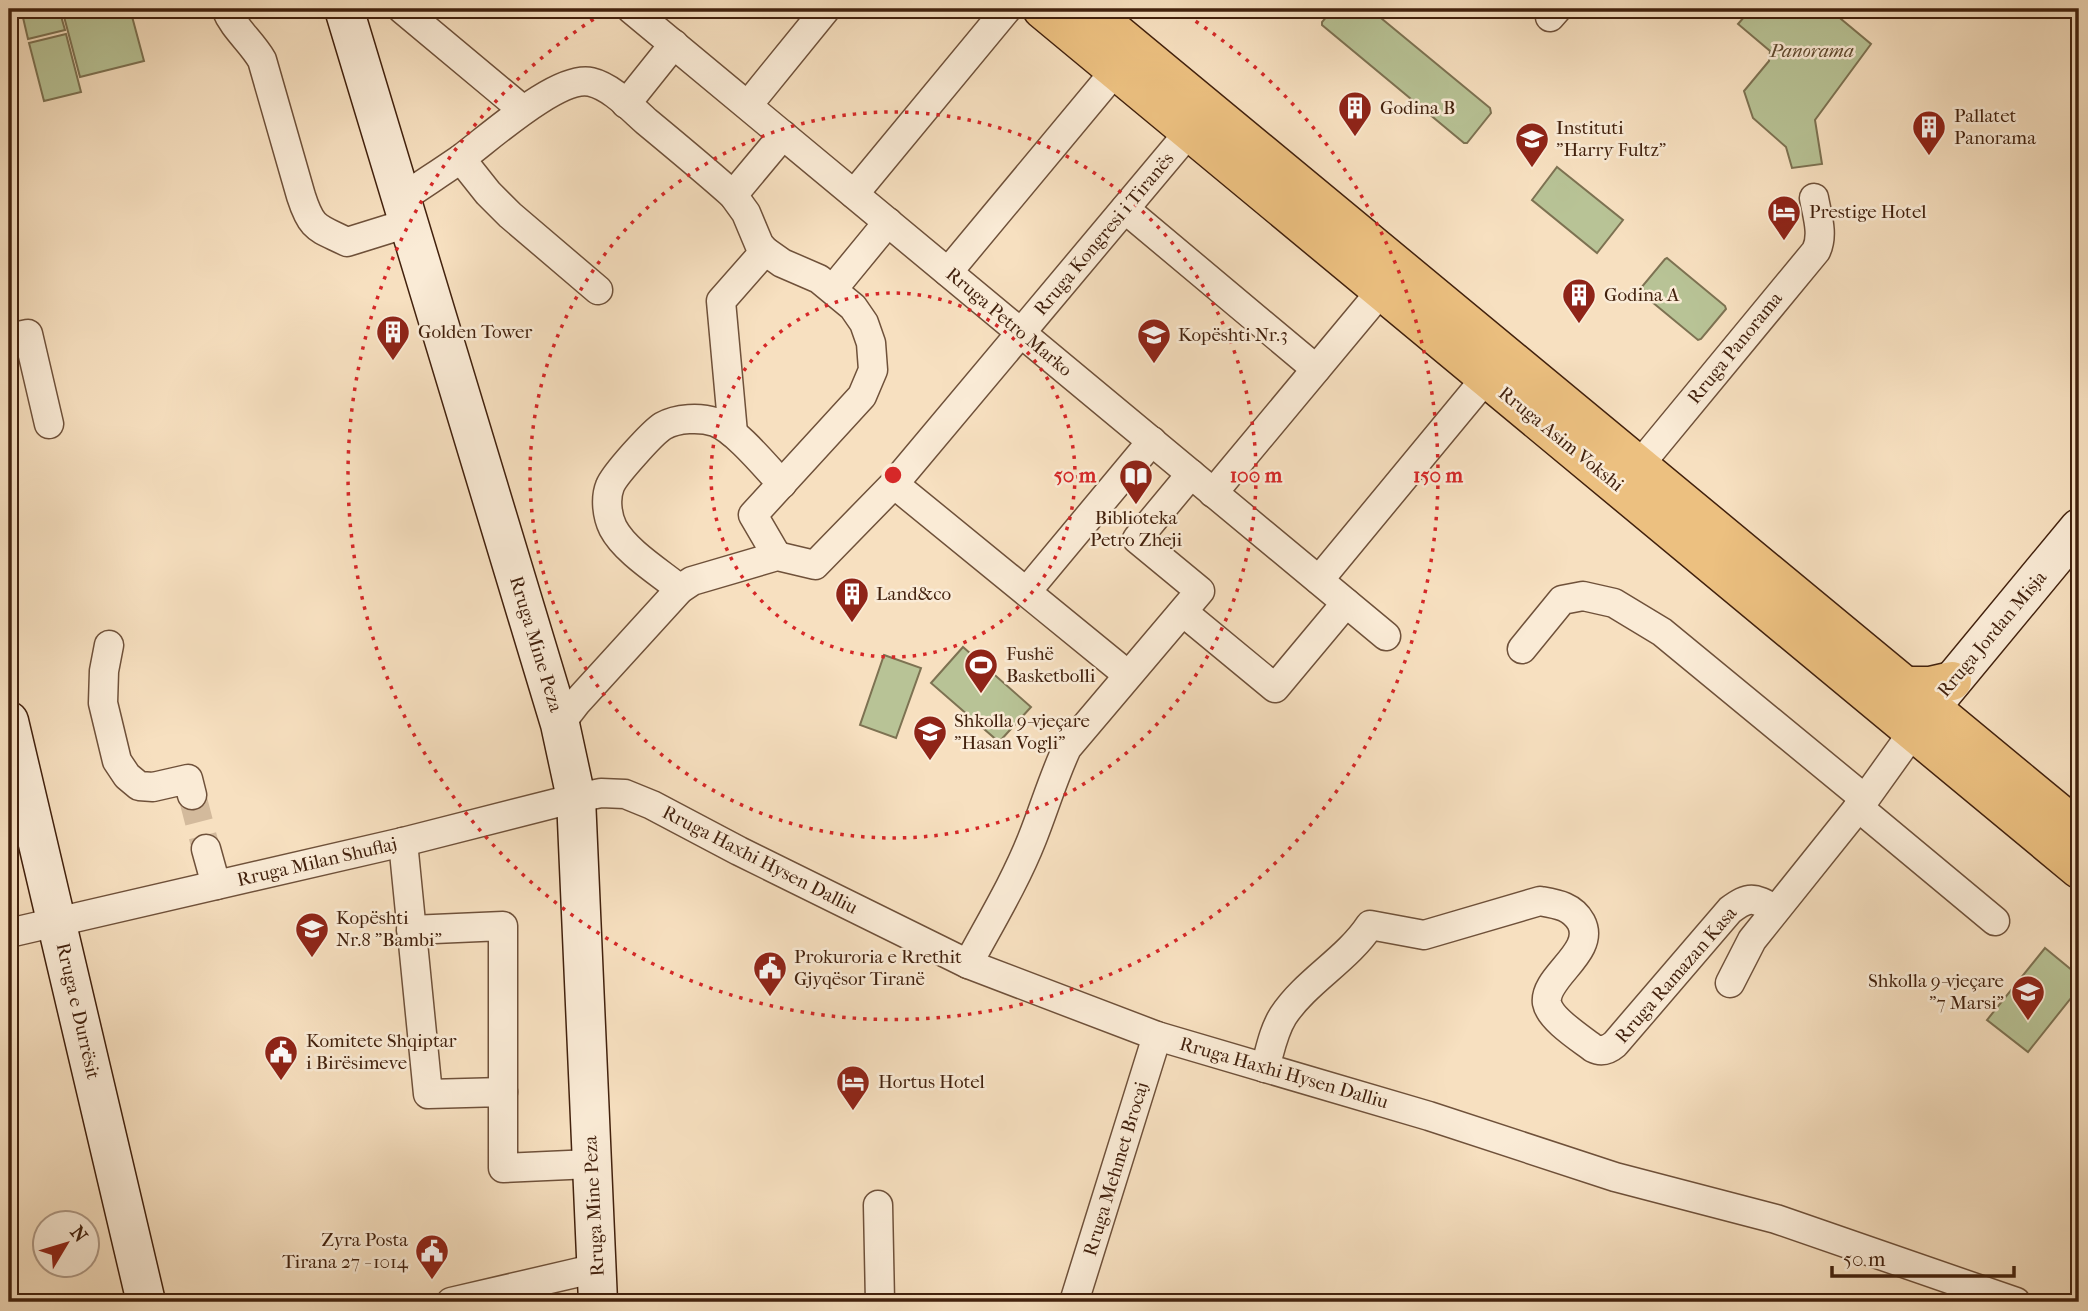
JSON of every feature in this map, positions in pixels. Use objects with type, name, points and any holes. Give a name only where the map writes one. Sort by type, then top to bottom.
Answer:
[{"type":"main road","name":"Rruga Mine Peza","points":[[344,9],[560,724],[576,798],[598,1285]]},
{"type":"main road","name":"Rruga Asim Vokshi","points":[[1042,9],[1486,377],[1630,476],[1926,701],[2079,830]]},
{"type":"main road","name":"Rruga Asim Vokshi","points":[[1087,9],[1630,476]]},
{"type":"main road","name":"Rruga Jordan Misja","points":[[1926,701],[2079,528]]},
{"type":"main road","name":"Rruga Asim Vokshi","points":[[1926,701],[2079,869]]},
{"type":"main road","name":"Rruga e Durrësit","points":[[9,721],[146,1302]]},
{"type":"street","points":[[226,9],[234,25],[256,48],[262,60],[307,213],[313,225],[347,243],[405,211],[461,159],[523,110],[575,81],[589,81],[605,87],[733,195],[765,251],[782,263],[820,279],[853,307],[864,323],[871,344],[873,370],[863,396],[753,515],[777,556]]},
{"type":"street","points":[[402,9],[523,110]]},
{"type":"street","points":[[748,105],[826,9]]},
{"type":"street","points":[[853,194],[1007,9]]},
{"type":"street","name":"Rruga Petro Marko","points":[[639,11],[674,44],[853,194],[1385,636]]},
{"type":"street","points":[[626,104],[674,44]]},
{"type":"street","points":[[948,272],[1115,70]]},
{"type":"street","name":"Rruga Kongresi i Tiranës","points":[[560,724],[680,589],[692,581],[777,556],[815,565],[894,484],[1190,131]]},
{"type":"street","points":[[733,195],[783,135]]},
{"type":"street","points":[[461,159],[510,215],[598,290]]},
{"type":"street","name":"Rruga Panorama","points":[[1630,476],[1816,251],[1820,235],[1814,198]]},
{"type":"street","points":[[1125,209],[1316,369]]},
{"type":"street","points":[[834,289],[888,222]]},
{"type":"street","points":[[733,433],[722,301],[765,251]]},
{"type":"street","points":[[1213,493],[1382,290]]},
{"type":"street","points":[[9,338],[28,334],[49,424]]},
{"type":"street","points":[[1319,580],[1486,377]]},
{"type":"street","points":[[680,589],[624,543],[612,526],[607,502],[610,484],[652,434],[664,425],[682,420],[716,422],[733,433],[782,484]]},
{"type":"street","points":[[1027,591],[1152,441]]},
{"type":"street","points":[[968,964],[1018,873],[1067,748],[1200,591],[1137,539],[1191,474]]},
{"type":"street","points":[[894,484],[1128,675]]},
{"type":"street","points":[[1522,649],[1562,600],[1584,596],[1614,604],[1662,632],[1995,921]]},
{"type":"street","points":[[1183,612],[1275,688],[1346,603]]},
{"type":"street","points":[[109,645],[104,671],[103,703],[117,761],[127,776],[139,786],[153,787],[188,779],[192,795]]},
{"type":"street","name":"Rruga Ramazan Kasa","points":[[1730,983],[1752,940],[1862,803],[1926,701]]},
{"type":"street","name":"Rruga Haxhi Hysen Dalliu","points":[[576,798],[601,793],[625,794],[652,805],[968,964],[1157,1036],[1429,1116],[1615,1177],[1806,1228],[2015,1302]]},
{"type":"street","name":"Rruga Milan Shuflaj","points":[[9,933],[403,842],[576,798]]},
{"type":"street","points":[[403,842],[428,1094],[503,1092]]},
{"type":"street","points":[[206,849],[216,885]]},
{"type":"street","name":"Rruga Ramazan Kasa","points":[[1265,1068],[1274,1034],[1283,1017],[1301,996],[1361,939],[1370,925],[1424,935],[1540,901],[1559,904],[1573,911],[1584,928],[1585,940],[1548,992],[1547,1005],[1555,1018],[1598,1051],[1615,1044],[1730,910],[1744,900],[1756,899],[1775,909]]},
{"type":"street","points":[[411,930],[503,926],[503,1168],[592,1164]]},
{"type":"street","name":"Rruga Mehmet Brocaj","points":[[1081,1300],[1157,1036]]},
{"type":"street","points":[[878,1205],[880,1302]]},
{"type":"street","points":[[451,1302],[598,1285]]},
{"type":"green space","points":[[21,9],[59,9],[65,30],[28,39]]},
{"type":"green space","points":[[62,9],[130,9],[144,61],[80,77]]},
{"type":"green space","points":[[1333,9],[1370,9],[1490,108],[1491,113],[1467,143],[1322,25]]},
{"type":"green space","name":"Panorama","points":[[1751,9],[1829,9],[1871,44],[1815,120],[1822,164],[1792,168],[1786,147],[1753,118],[1744,91],[1769,61],[1770,51],[1738,24]]},
{"type":"green space","points":[[66,34],[81,92],[44,101],[29,43]]},
{"type":"green space","points":[[1557,167],[1623,220],[1597,253],[1532,200]]},
{"type":"green space","points":[[1667,258],[1725,306],[1726,309],[1701,339],[1698,340],[1640,292]]},
{"type":"green space","name":"Fushë Basketbolli","points":[[963,647],[1031,707],[999,742],[931,683]]},
{"type":"green space","points":[[884,655],[921,668],[896,738],[860,725]]},
{"type":"green space","points":[[2045,948],[2079,976],[2079,988],[2028,1052],[1987,1020]]},
{"type":"tunnel","points":[[192,795],[206,849]]},
{"type":"place","name":"Godina B","points":[[1355,138]]},
{"type":"place","name":"Pallatet Panorama","points":[[1929,157]]},
{"type":"place","name":"Instituti \"Harry Fultz\"","points":[[1532,169]]},
{"type":"place","name":"Prestige Hotel","points":[[1784,242]]},
{"type":"place","name":"Godina A","points":[[1579,325]]},
{"type":"place","name":"Golden Tower","points":[[393,362]]},
{"type":"place","name":"Kopështi Nr.3","points":[[1154,365]]},
{"type":"place","name":"Biblioteka Petro Zheji","points":[[1136,506]]},
{"type":"place","name":"Land&co","points":[[852,624]]},
{"type":"place","name":"Fushë Basketbolli","points":[[981,695]]},
{"type":"place","name":"Shkolla 9-vjeçare \"Hasan Vogli\"","points":[[930,762]]},
{"type":"place","name":"Kopështi Nr.8 \"Bambi\"","points":[[312,959]]},
{"type":"place","name":"Prokuroria e Rrethit Gjyqësor Tiranë","points":[[770,998]]},
{"type":"place","name":"Shkolla 9-vjeçare \"7 Marsi\"","points":[[2028,1022]]},
{"type":"place","name":"Komitete Shqiptar i Birësimeve","points":[[281,1082]]},
{"type":"place","name":"Hortus Hotel","points":[[853,1112]]},
{"type":"place","name":"Zyra Posta Tirana 27 - 1014","points":[[432,1281]]}]
